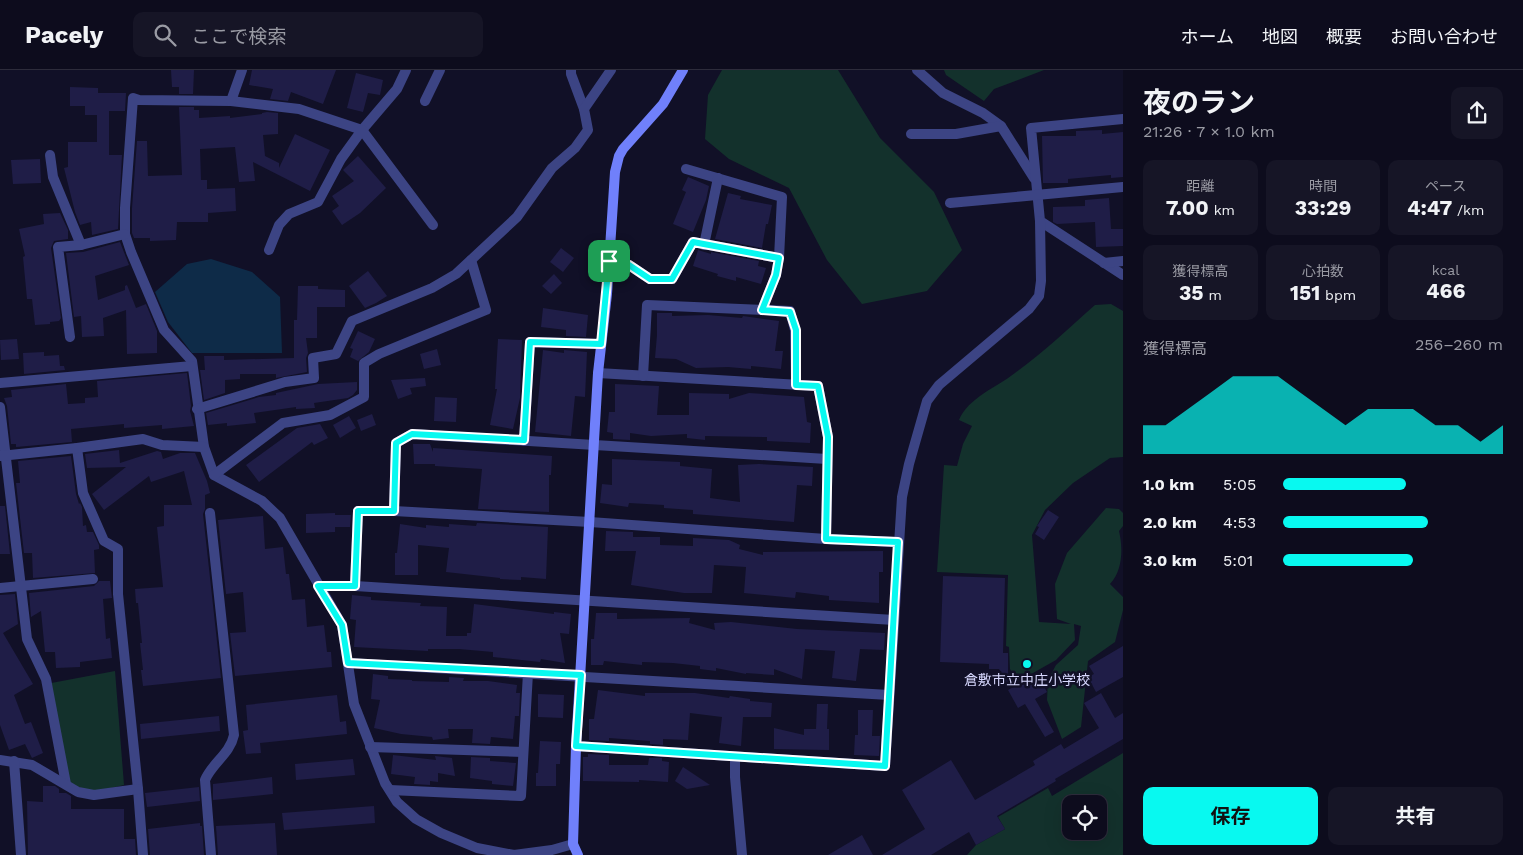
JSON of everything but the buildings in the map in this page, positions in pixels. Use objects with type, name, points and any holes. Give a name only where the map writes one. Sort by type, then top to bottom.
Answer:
[{"type":"street","points":[[231,101],[242,70]]},
{"type":"street","points":[[269,250],[279,225],[289,214],[318,202],[341,159],[396,89],[406,70]]},
{"type":"street","points":[[425,101],[440,70]]},
{"type":"street","points":[[197,409],[285,382],[314,378],[313,358],[336,354],[352,321],[432,288],[456,274],[516,217],[552,168],[574,148],[588,130],[584,109],[571,70]]},
{"type":"street","points":[[584,109],[611,70]]},
{"type":"street","points":[[578,855],[573,844],[576,746],[598,373],[609,261],[615,172],[619,156],[663,104],[684,70]]},
{"type":"street","points":[[917,70],[943,93],[983,114],[1001,126],[1036,181]]},
{"type":"street","points":[[433,224],[362,130],[300,109],[231,101],[139,100],[133,98],[125,208],[125,234],[131,252],[164,330],[192,361],[197,409],[204,447],[214,474],[262,502],[280,518],[342,625],[354,704],[385,783],[397,802],[416,819],[441,833],[477,848],[514,855],[552,850],[573,844]]},
{"type":"street","points":[[576,746],[735,758],[885,766],[902,496],[927,401],[939,385],[1029,309],[1039,296],[1041,281],[1040,222],[1030,128],[1123,119]]},
{"type":"street","points":[[911,134],[956,134],[1001,126]]},
{"type":"street","points":[[50,155],[52,177],[81,245]]},
{"type":"street","points":[[686,169],[782,197],[779,258],[776,275],[762,310]]},
{"type":"street","points":[[704,245],[718,178]]},
{"type":"street","points":[[950,203],[1123,187]]},
{"type":"street","points":[[1040,222],[1123,275]]},
{"type":"street","points":[[70,338],[58,247],[81,245],[125,234]]},
{"type":"street","points":[[609,261],[629,265],[650,279],[672,279],[693,242],[779,258]]},
{"type":"street","points":[[214,474],[283,424],[330,415],[364,397],[364,363],[379,354],[486,310],[471,260]]},
{"type":"street","points":[[1104,263],[1123,261]]},
{"type":"street","points":[[643,376],[647,305],[762,310],[790,312],[796,330],[796,385]]},
{"type":"street","points":[[524,440],[530,342],[601,344]]},
{"type":"street","points":[[0,383],[192,366]]},
{"type":"street","points":[[598,373],[818,386],[828,437],[826,539]]},
{"type":"street","points":[[0,407],[3,456],[27,638],[46,679],[66,784]]},
{"type":"street","points":[[394,511],[396,443],[412,434],[827,459]]},
{"type":"street","points":[[3,456],[143,439],[162,445],[204,447]]},
{"type":"street","points":[[77,448],[83,493],[104,541],[118,549],[118,594],[143,855]]},
{"type":"street","points":[[355,586],[358,511],[394,511],[590,522],[826,539],[898,542]]},
{"type":"street","points":[[210,513],[234,735],[233,742],[226,753],[208,772],[205,780],[211,855]]},
{"type":"street","points":[[0,588],[93,580]]},
{"type":"street","points":[[318,586],[355,586],[894,620]]},
{"type":"street","points":[[348,663],[581,675],[889,695]]},
{"type":"street","points":[[390,790],[521,796],[528,673]]},
{"type":"street","points":[[370,747],[523,752]]},
{"type":"street","points":[[1,758],[32,765],[78,792],[94,795],[138,789]]},
{"type":"street","points":[[735,758],[742,855]]},
{"type":"street","points":[[14,761],[21,855]]},
{"type":"green space","points":[[722,70],[838,70],[880,138],[934,192],[962,250],[927,291],[862,304],[827,260],[789,188],[729,159],[705,139],[708,95]]},
{"type":"green space","points":[[944,70],[1044,70],[994,89],[984,101],[946,75]]},
{"type":"green space","points":[[1111,304],[1123,311],[1123,457],[1110,458],[1073,483],[1045,510],[1032,535],[1039,622],[1071,624],[1057,619],[1055,584],[1067,553],[1106,508],[1119,509],[1123,513],[1123,526],[1119,531],[1121,544],[1120,566],[1110,584],[1123,597],[1123,610],[1115,642],[1088,661],[1081,727],[1062,739],[1047,700],[1048,680],[1056,665],[1078,645],[1081,626],[1074,624],[1075,640],[1056,660],[1017,682],[1010,669],[1009,647],[1006,646],[1008,575],[937,572],[944,465],[957,466],[963,444],[972,426],[959,420],[969,405],[1036,357],[1095,305]]},
{"type":"green space","points":[[115,671],[124,785],[94,792],[68,784],[46,684]]},
{"type":"green space","points":[[1123,753],[1123,855],[967,855],[976,845],[1005,829],[998,817],[1048,788],[1052,796]]},
{"type":"water","points":[[211,259],[252,272],[280,297],[282,353],[192,353],[168,322],[155,292],[187,264]]},
{"type":"place","name":"倉敷市立中庄小学校","points":[[1027,664]]},
{"type":"route","points":[[693,242],[779,258],[776,275],[762,310],[790,312],[796,330],[796,385],[818,386],[828,437],[826,539],[898,542],[885,766],[735,758],[576,746],[581,675],[348,663],[342,625],[318,586],[355,586],[358,511],[394,511],[396,443],[412,434],[524,440],[530,342],[601,344],[609,261],[629,265],[650,279],[672,279],[693,242]]}]
